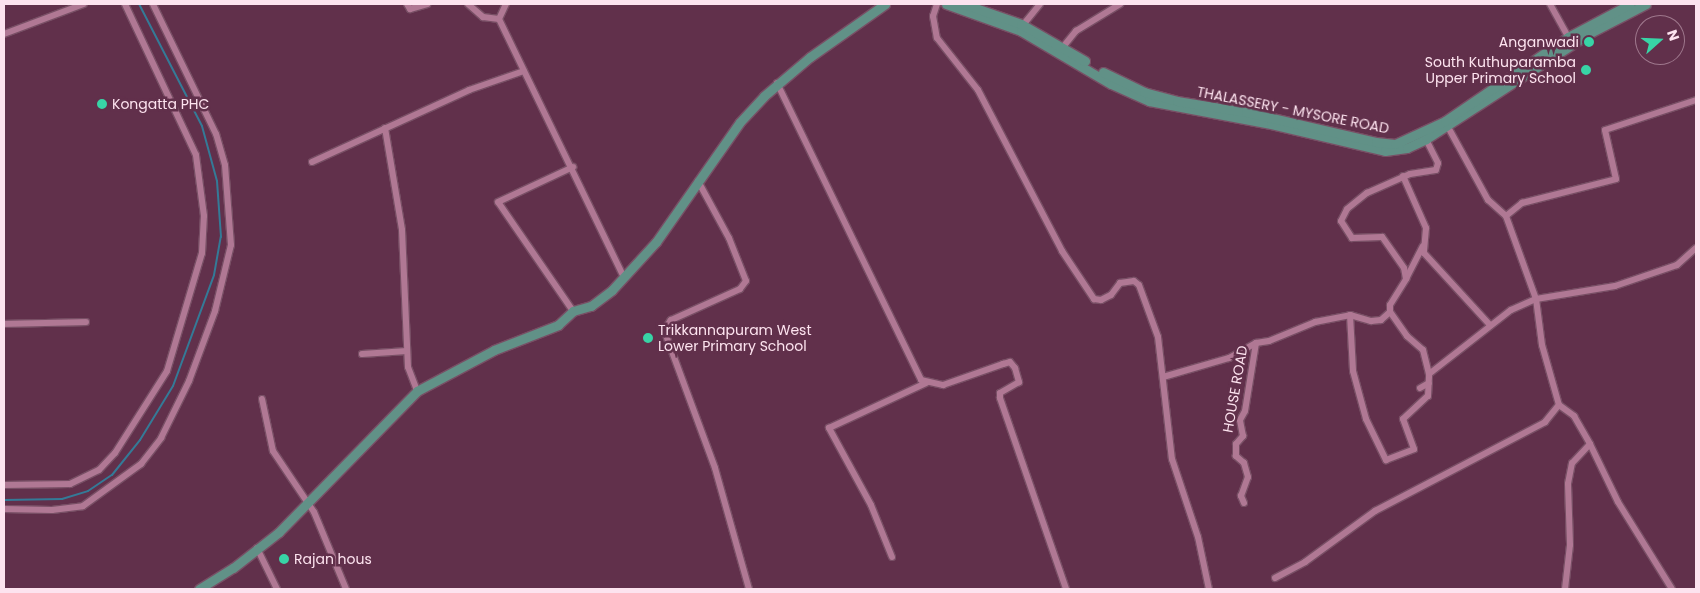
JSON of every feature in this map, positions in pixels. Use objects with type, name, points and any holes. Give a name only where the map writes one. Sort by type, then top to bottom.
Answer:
[{"type":"main road","points":[[199,589],[233,568],[307,506],[417,391],[487,353],[558,325],[573,311],[591,306],[624,278],[656,242],[740,122],[777,83],[885,4]]},
{"type":"main road","points":[[946,4],[1021,30],[1111,84],[1149,101],[1297,129],[1385,151],[1407,148],[1426,140],[1448,127],[1575,36],[1646,4]]},
{"type":"main road","name":"THALASSERY - MYSORE ROAD","points":[[964,4],[1023,25],[1108,75],[1144,92],[1386,144],[1412,138],[1445,121],[1575,36],[1630,4]]},
{"type":"street","points":[[4,34],[84,4]]},
{"type":"street","points":[[4,485],[70,484],[99,470],[115,453],[167,371],[202,253],[204,216],[196,155],[125,4]]},
{"type":"street","points":[[4,509],[52,510],[83,506],[141,464],[161,438],[189,381],[215,311],[231,245],[225,165],[212,125],[152,4]]},
{"type":"street","points":[[407,4],[410,9],[427,4]]},
{"type":"street","points":[[468,4],[483,17],[499,19]]},
{"type":"street","points":[[499,19],[506,4]]},
{"type":"street","points":[[937,4],[933,16],[938,38],[978,90],[1037,206],[1094,299],[1101,300],[1111,295],[1120,283],[1134,281],[1139,285],[1154,324],[1163,377],[1172,459],[1198,537],[1209,589]]},
{"type":"street","points":[[1023,25],[1040,4]]},
{"type":"street","points":[[1063,47],[1076,31],[1120,4]]},
{"type":"street","points":[[1550,4],[1575,36]]},
{"type":"street","points":[[499,19],[573,168],[624,278]]},
{"type":"street","points":[[312,162],[469,90],[524,71]]},
{"type":"street","points":[[777,83],[872,285],[918,377],[926,383],[943,385],[1010,362],[1015,368],[1019,382],[1000,393],[1000,398],[1066,589]]},
{"type":"street","points":[[1506,216],[1522,203],[1539,197],[1616,179],[1605,130],[1696,100]]},
{"type":"street","points":[[1448,127],[1488,200],[1506,216],[1536,299],[1542,345],[1559,405],[1574,416],[1618,502],[1672,589]]},
{"type":"street","points":[[385,128],[402,230],[408,367],[417,391]]},
{"type":"street","points":[[1406,279],[1399,256],[1382,236],[1352,238],[1341,220],[1347,209],[1356,200],[1403,176],[1433,171],[1439,168],[1426,140]]},
{"type":"street","points":[[573,168],[498,202],[573,311]]},
{"type":"street","points":[[1390,312],[1382,320],[1372,321],[1350,315],[1353,371],[1366,419],[1386,460],[1414,449],[1403,418],[1428,396],[1429,383],[1429,374],[1423,350],[1407,336],[1390,312],[1390,305],[1427,239],[1426,228],[1403,176]]},
{"type":"street","points":[[698,181],[729,238],[746,281],[740,289],[671,320],[664,330],[715,468],[747,589]]},
{"type":"street","points":[[1423,246],[1428,258],[1490,325]]},
{"type":"street","points":[[1429,374],[1511,310],[1536,299],[1615,286],[1676,265],[1696,248]]},
{"type":"street","name":"HOUSE ROAD","points":[[1244,503],[1241,496],[1248,477],[1244,464],[1236,456],[1236,444],[1243,436],[1240,420],[1245,411],[1256,343],[1269,341],[1323,319],[1350,315]]},
{"type":"street","points":[[4,324],[86,322]]},
{"type":"street","points":[[1163,377],[1229,358],[1256,343]]},
{"type":"street","points":[[362,354],[407,352]]},
{"type":"street","points":[[892,558],[871,505],[828,428],[926,383]]},
{"type":"street","points":[[1420,388],[1429,383]]},
{"type":"street","points":[[262,399],[272,451],[307,506],[314,512],[346,589]]},
{"type":"street","points":[[1275,578],[1304,562],[1375,511],[1545,422],[1559,405]]},
{"type":"street","points":[[1565,589],[1570,544],[1567,517],[1568,484],[1572,463],[1590,444]]},
{"type":"street","points":[[257,548],[277,589]]},
{"type":"waterway","points":[[4,500],[62,499],[88,491],[112,475],[140,440],[173,386],[214,275],[221,237],[217,181],[202,126],[139,4]]},
{"type":"place","name":"Anganwadi","points":[[1589,42]]},
{"type":"place","name":"South Kuthuparamba Upper Primary School","points":[[1586,70]]},
{"type":"place","name":"Kongatta PHC","points":[[102,104]]},
{"type":"place","name":"Trikkannapuram West Lower Primary School","points":[[648,338]]},
{"type":"place","name":"Rajan hous","points":[[284,559]]}]
